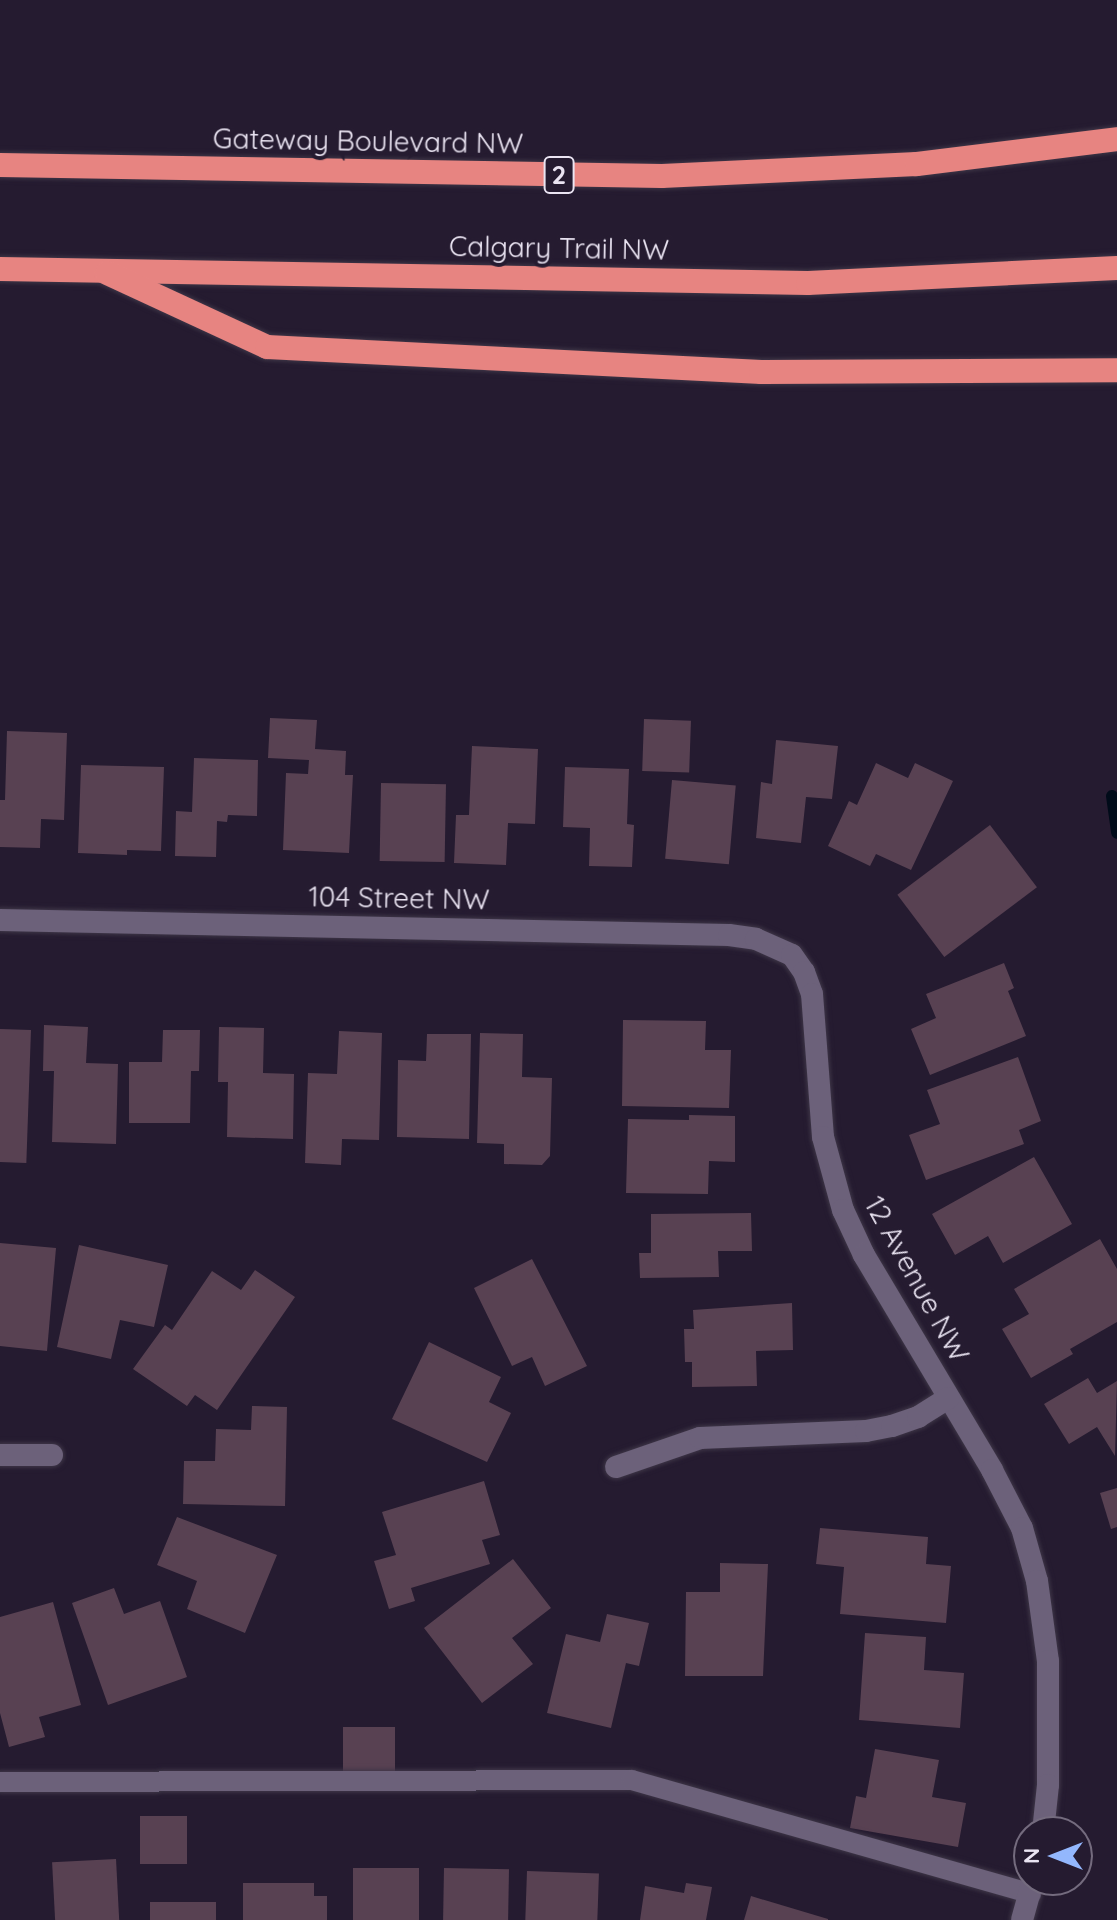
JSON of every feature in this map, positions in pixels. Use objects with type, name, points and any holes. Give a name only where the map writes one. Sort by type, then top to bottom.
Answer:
[{"type":"highway","name":"Gateway Boulevard NW","points":[[0,165],[662,176],[917,164],[1117,139]]},
{"type":"highway","name":"Calgary Trail NW","points":[[0,269],[808,283],[1117,268]]},
{"type":"highway","points":[[98,269],[267,347],[761,372],[1117,370]]},
{"type":"street","name":"104 Street NW","points":[[0,920],[729,935],[756,939],[792,955]]},
{"type":"street","name":"12 Avenue NW","points":[[792,955],[804,972],[812,994],[823,1137],[843,1210],[864,1255],[1022,1528],[1037,1581],[1048,1661],[1048,1785],[1045,1816]]},
{"type":"street","name":"12 Avenue NW","points":[[616,1467],[700,1438],[879,1429],[918,1417],[949,1398]]},
{"type":"street","points":[[0,1455],[52,1455]]},
{"type":"street","points":[[1022,1920],[1029,1896]]},
{"type":"lane","points":[[0,1782],[632,1780],[1013,1882]]},
{"type":"building","points":[[270,718],[317,720],[315,749],[346,751],[345,775],[353,775],[349,853],[283,850],[286,773],[308,774],[309,760],[268,758]]},
{"type":"building","points":[[644,719],[691,721],[689,773],[642,771]]},
{"type":"building","points":[[7,731],[67,733],[64,820],[41,819],[40,848],[0,847],[0,800],[5,800]]},
{"type":"building","points":[[776,740],[838,746],[832,799],[806,797],[801,843],[756,838],[761,782],[772,784]]},
{"type":"building","points":[[472,746],[538,749],[535,824],[508,823],[506,865],[454,863],[456,815],[469,815]]},
{"type":"building","points":[[194,758],[258,760],[257,816],[228,815],[227,822],[217,821],[216,857],[175,856],[176,811],[192,812]]},
{"type":"building","points":[[876,763],[908,778],[915,763],[953,781],[911,870],[876,854],[870,866],[828,846],[849,801],[857,805]]},
{"type":"building","points":[[81,765],[164,767],[161,851],[127,850],[127,855],[78,853]]},
{"type":"building","points":[[565,767],[629,769],[627,824],[634,825],[632,867],[589,866],[590,828],[563,827]]},
{"type":"building","points":[[672,780],[736,786],[729,864],[665,859]]},
{"type":"building","points":[[381,783],[446,784],[445,862],[380,861]]},
{"type":"building","points":[[990,825],[1037,887],[944,957],[897,895]]},
{"type":"building","points":[[1004,963],[1014,988],[1008,991],[1026,1036],[930,1075],[911,1029],[936,1018],[926,994]]},
{"type":"building","points":[[623,1020],[706,1021],[705,1050],[731,1050],[729,1108],[622,1106]]},
{"type":"building","points":[[44,1025],[88,1027],[86,1063],[118,1064],[116,1144],[52,1142],[54,1071],[43,1071]]},
{"type":"building","points":[[219,1027],[264,1028],[263,1073],[294,1074],[293,1139],[227,1137],[228,1082],[218,1082]]},
{"type":"building","points":[[0,1029],[31,1030],[26,1163],[0,1162]]},
{"type":"building","points":[[163,1030],[200,1030],[199,1071],[191,1071],[190,1123],[129,1123],[129,1062],[162,1062]]},
{"type":"building","points":[[339,1031],[382,1033],[379,1140],[342,1139],[341,1165],[305,1163],[308,1073],[337,1074]]},
{"type":"building","points":[[480,1033],[523,1034],[522,1077],[552,1078],[550,1156],[542,1165],[504,1164],[504,1144],[477,1143]]},
{"type":"building","points":[[427,1034],[471,1034],[469,1139],[397,1137],[398,1060],[426,1061]]},
{"type":"building","points":[[1018,1057],[1041,1121],[1019,1130],[1024,1144],[926,1180],[909,1135],[940,1124],[927,1090]]},
{"type":"building","points":[[689,1115],[735,1116],[735,1162],[709,1161],[708,1194],[626,1193],[628,1119],[689,1120]]},
{"type":"building","points":[[1034,1157],[1072,1224],[1003,1263],[988,1236],[955,1255],[932,1214]]},
{"type":"building","points":[[751,1213],[752,1251],[718,1251],[719,1277],[640,1278],[639,1253],[651,1253],[651,1214]]},
{"type":"building","points":[[1100,1239],[1117,1269],[1117,1322],[1070,1349],[1073,1354],[1031,1378],[1002,1329],[1029,1314],[1014,1289]]},
{"type":"building","points":[[0,1243],[56,1248],[47,1351],[0,1346]]},
{"type":"building","points":[[79,1245],[168,1265],[154,1327],[120,1320],[111,1359],[57,1347]]},
{"type":"building","points":[[532,1259],[587,1366],[545,1386],[532,1357],[512,1366],[474,1288]]},
{"type":"building","points":[[255,1270],[295,1297],[217,1410],[195,1395],[187,1406],[133,1369],[165,1325],[172,1330],[212,1271],[241,1290]]},
{"type":"building","points":[[792,1303],[793,1350],[756,1351],[757,1386],[692,1387],[692,1362],[685,1362],[684,1329],[694,1329],[693,1310]]},
{"type":"building","points":[[429,1342],[501,1377],[489,1402],[511,1413],[487,1462],[392,1419]]},
{"type":"building","points":[[1088,1378],[1097,1393],[1117,1381],[1115,1456],[1097,1427],[1069,1444],[1044,1404]]},
{"type":"building","points":[[252,1406],[287,1407],[285,1506],[183,1504],[184,1461],[215,1461],[216,1429],[251,1430]]},
{"type":"building","points":[[484,1481],[500,1535],[482,1540],[490,1564],[411,1588],[415,1601],[389,1609],[374,1561],[396,1555],[382,1512]]},
{"type":"building","points":[[1117,1488],[1117,1527],[1111,1529],[1100,1493]]},
{"type":"building","points":[[177,1517],[277,1555],[245,1633],[187,1609],[197,1581],[157,1565]]},
{"type":"building","points":[[820,1528],[928,1537],[926,1564],[951,1566],[946,1623],[840,1614],[844,1567],[816,1564]]},
{"type":"building","points":[[513,1559],[551,1608],[512,1638],[533,1664],[482,1703],[424,1628]]},
{"type":"building","points":[[720,1563],[768,1564],[763,1676],[685,1676],[686,1592],[720,1592]]},
{"type":"building","points":[[114,1588],[124,1614],[160,1601],[187,1677],[108,1705],[72,1603]]},
{"type":"building","points":[[53,1602],[81,1705],[39,1717],[45,1737],[9,1747],[0,1713],[0,1617]]},
{"type":"building","points":[[607,1614],[649,1623],[639,1666],[626,1663],[611,1728],[547,1713],[566,1634],[600,1642]]},
{"type":"building","points":[[865,1633],[926,1637],[924,1670],[964,1673],[960,1728],[859,1720]]},
{"type":"building","points":[[343,1727],[395,1727],[395,1773],[343,1773]]},
{"type":"building","points":[[875,1749],[939,1760],[932,1797],[966,1803],[958,1847],[850,1828],[856,1796],[866,1798]]},
{"type":"building","points":[[140,1816],[187,1816],[187,1864],[140,1864]]},
{"type":"building","points":[[116,1859],[119,1920],[55,1920],[52,1862]]},
{"type":"building","points":[[353,1868],[419,1868],[419,1920],[353,1920]]},
{"type":"building","points":[[444,1868],[509,1869],[508,1920],[443,1920]]},
{"type":"building","points":[[527,1871],[599,1874],[597,1920],[525,1920]]},
{"type":"building","points":[[243,1883],[314,1883],[314,1896],[327,1896],[327,1920],[243,1920]]},
{"type":"building","points":[[686,1883],[712,1887],[706,1920],[640,1920],[645,1886],[684,1893]]},
{"type":"building","points":[[751,1896],[828,1919],[828,1920],[744,1920]]},
{"type":"building","points":[[150,1902],[216,1902],[216,1920],[150,1920]]},
{"type":"waterway","points":[[1112,796],[1117,833]]}]
